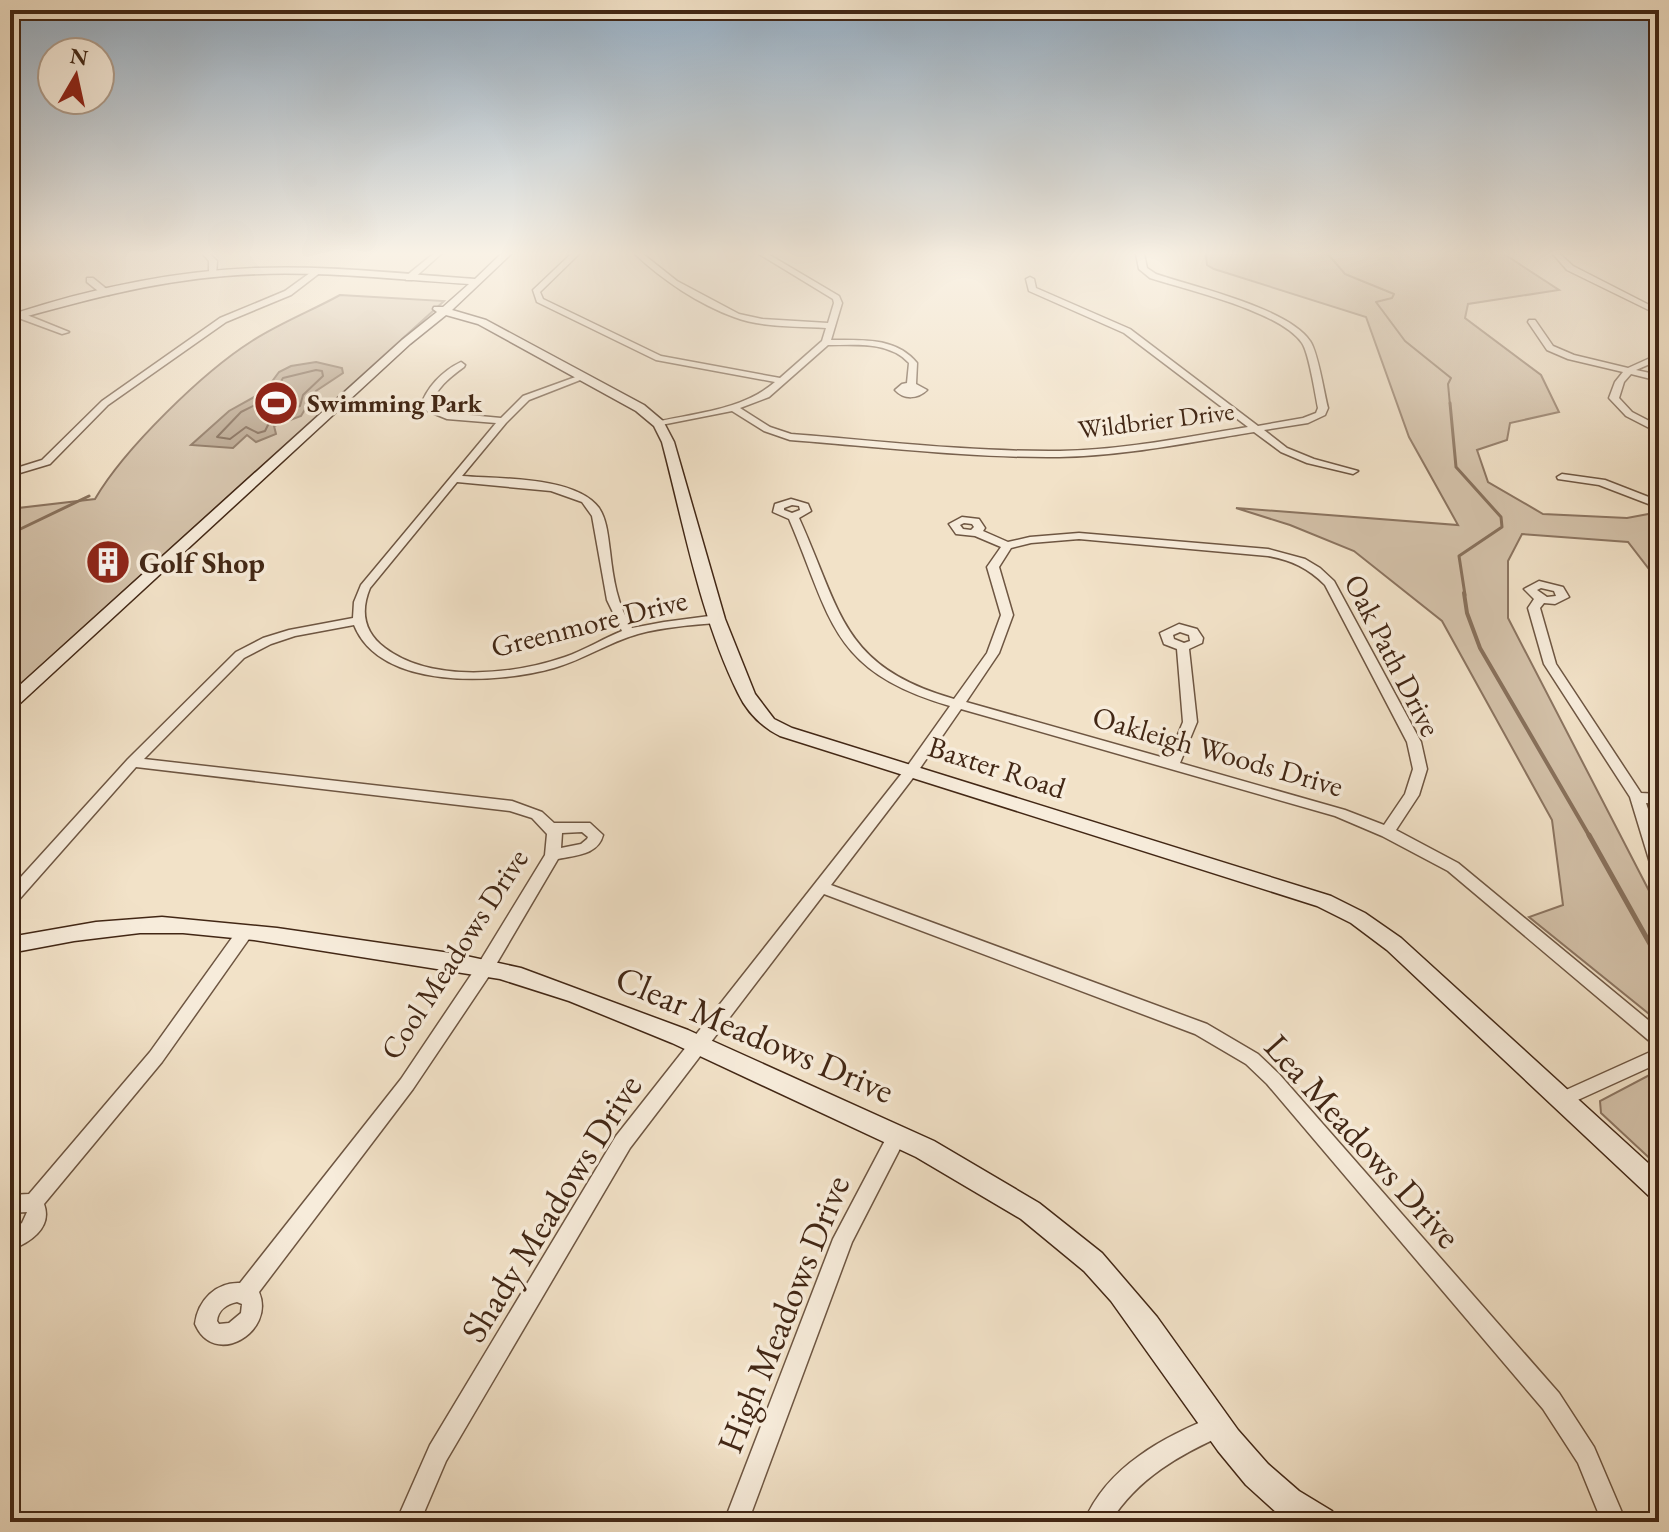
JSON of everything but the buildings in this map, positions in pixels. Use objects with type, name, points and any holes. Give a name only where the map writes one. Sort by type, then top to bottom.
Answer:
[{"type":"street","points":[[44,325],[65,332]]},
{"type":"street","points":[[10,473],[46,462],[105,403],[215,325]]},
{"type":"street","points":[[10,703],[424,325]]},
{"type":"street","points":[[406,342],[427,325]]},
{"type":"street","points":[[489,325],[640,408],[659,424],[733,408],[766,395],[826,342],[832,326],[825,325]]},
{"type":"street","points":[[496,325],[514,339]]},
{"type":"street","points":[[594,325],[659,358],[784,381]]},
{"type":"street","points":[[1114,325],[1127,331],[1292,453],[1322,465],[1353,471]]},
{"type":"street","name":"Wildbrier Drive","points":[[733,408],[774,433],[790,437],[1021,454],[1120,450],[1305,421],[1320,415],[1323,408],[1307,343],[1285,325]]},
{"type":"street","points":[[1534,325],[1550,348],[1580,361],[1659,378]]},
{"type":"street","points":[[826,342],[869,344],[900,351],[913,363],[911,386]]},
{"type":"street","points":[[1659,357],[1634,364],[1616,388],[1614,398],[1629,414],[1659,430]]},
{"type":"street","points":[[461,365],[438,384],[427,399],[425,408],[447,416],[503,421]]},
{"type":"street","points":[[10,899],[133,762],[230,663],[253,647],[293,633],[358,621],[359,598],[365,587],[503,421],[526,398],[584,377]]},
{"type":"street","name":"Baxter Road","points":[[659,424],[668,442],[717,619],[747,695],[768,723],[786,732],[1324,901],[1358,918],[1394,944],[1659,1189]]},
{"type":"street","points":[[1562,477],[1601,482],[1659,505]]},
{"type":"street","points":[[454,479],[544,487],[577,495],[590,504],[598,520],[613,604],[629,633]]},
{"type":"street","name":"Oakleigh Woods Drive","points":[[793,517],[841,631],[855,651],[880,672],[902,685],[956,705],[1029,723],[1340,813],[1387,832],[1462,874],[1659,1039]]},
{"type":"street","points":[[976,532],[1007,546]]},
{"type":"street","name":"Oak Path Drive","points":[[1007,546],[1044,536],[1168,543],[1280,555],[1307,564],[1321,573],[1330,583],[1414,742],[1420,769],[1412,795],[1387,832]]},
{"type":"street","name":"Shady Meadows Drive","points":[[408,1522],[438,1453],[604,1171],[645,1110],[911,771],[993,653],[1007,615],[993,567],[1007,546]]},
{"type":"street","points":[[1541,598],[1534,608],[1550,664],[1637,797],[1659,866]]},
{"type":"street","name":"Greenmore Drive","points":[[358,621],[368,640],[389,657],[430,670],[490,676],[554,664],[629,633],[717,619]]},
{"type":"street","points":[[1172,766],[1190,722],[1183,647]]},
{"type":"street","name":"Cool Meadows Drive","points":[[133,762],[512,806],[537,815],[552,828],[553,855],[485,968],[407,1084],[244,1295]]},
{"type":"street","points":[[1637,797],[1659,799]]},
{"type":"street","points":[[552,828],[585,827],[594,831],[596,838],[585,848],[553,855]]},
{"type":"street","name":"Lea Meadows Drive","points":[[820,887],[1201,1029],[1252,1059],[1273,1079],[1551,1401],[1586,1455],[1614,1522]]},
{"type":"street","name":"Clear Meadows Drive","points":[[10,945],[81,930],[179,925],[245,932],[485,968],[541,983],[699,1043],[898,1135],[1022,1203],[1095,1264],[1126,1299],[1218,1426],[1285,1498],[1321,1522]]},
{"type":"street","points":[[33,1203],[156,1057],[245,932]]},
{"type":"street","points":[[1563,1099],[1659,1055]]},
{"type":"street","name":"High Meadows Drive","points":[[736,1522],[829,1273],[898,1135]]},
{"type":"street","points":[[10,1204],[33,1203]]},
{"type":"street","points":[[10,1241],[23,1235],[34,1223],[37,1210],[33,1203]]},
{"type":"street","points":[[1096,1522],[1111,1497],[1132,1474],[1189,1438],[1218,1426]]},
{"type":"shaded area","points":[[281,325],[417,325],[21,684],[10,682],[10,509],[95,499],[144,435],[188,391],[232,355]]},
{"type":"shaded area","points":[[1369,325],[1475,325],[1541,375],[1559,412],[1510,423],[1507,440],[1477,450],[1488,482],[1543,514],[1627,518],[1659,512],[1659,582],[1628,542],[1522,534],[1508,561],[1508,618],[1659,910],[1659,1022],[1529,917],[1563,905],[1552,820],[1442,621],[1354,551],[1290,525],[1236,508],[1458,525],[1409,437]]},
{"type":"shaded area","points":[[1659,1070],[1659,1167],[1601,1113],[1600,1101]]},
{"type":"water","name":"Swimming Park","points":[[316,362],[342,368],[343,373],[316,391],[301,416],[274,426],[276,434],[256,442],[247,435],[233,448],[191,445],[229,411],[265,391],[279,372],[291,366]]},
{"type":"waterway","points":[[1393,325],[1405,341],[1451,378],[1448,384],[1450,405]]},
{"type":"waterway","points":[[1450,403],[1456,467],[1501,517],[1502,527],[1459,556],[1465,595]]},
{"type":"waterway","points":[[10,534],[89,496]]},
{"type":"waterway","points":[[1464,593],[1467,613],[1480,648],[1590,837]]},
{"type":"waterway","points":[[1589,835],[1659,960]]},
{"type":"place","name":"Swimming Park","points":[[276,403]]},
{"type":"place","name":"Golf Shop","points":[[108,562]]}]
